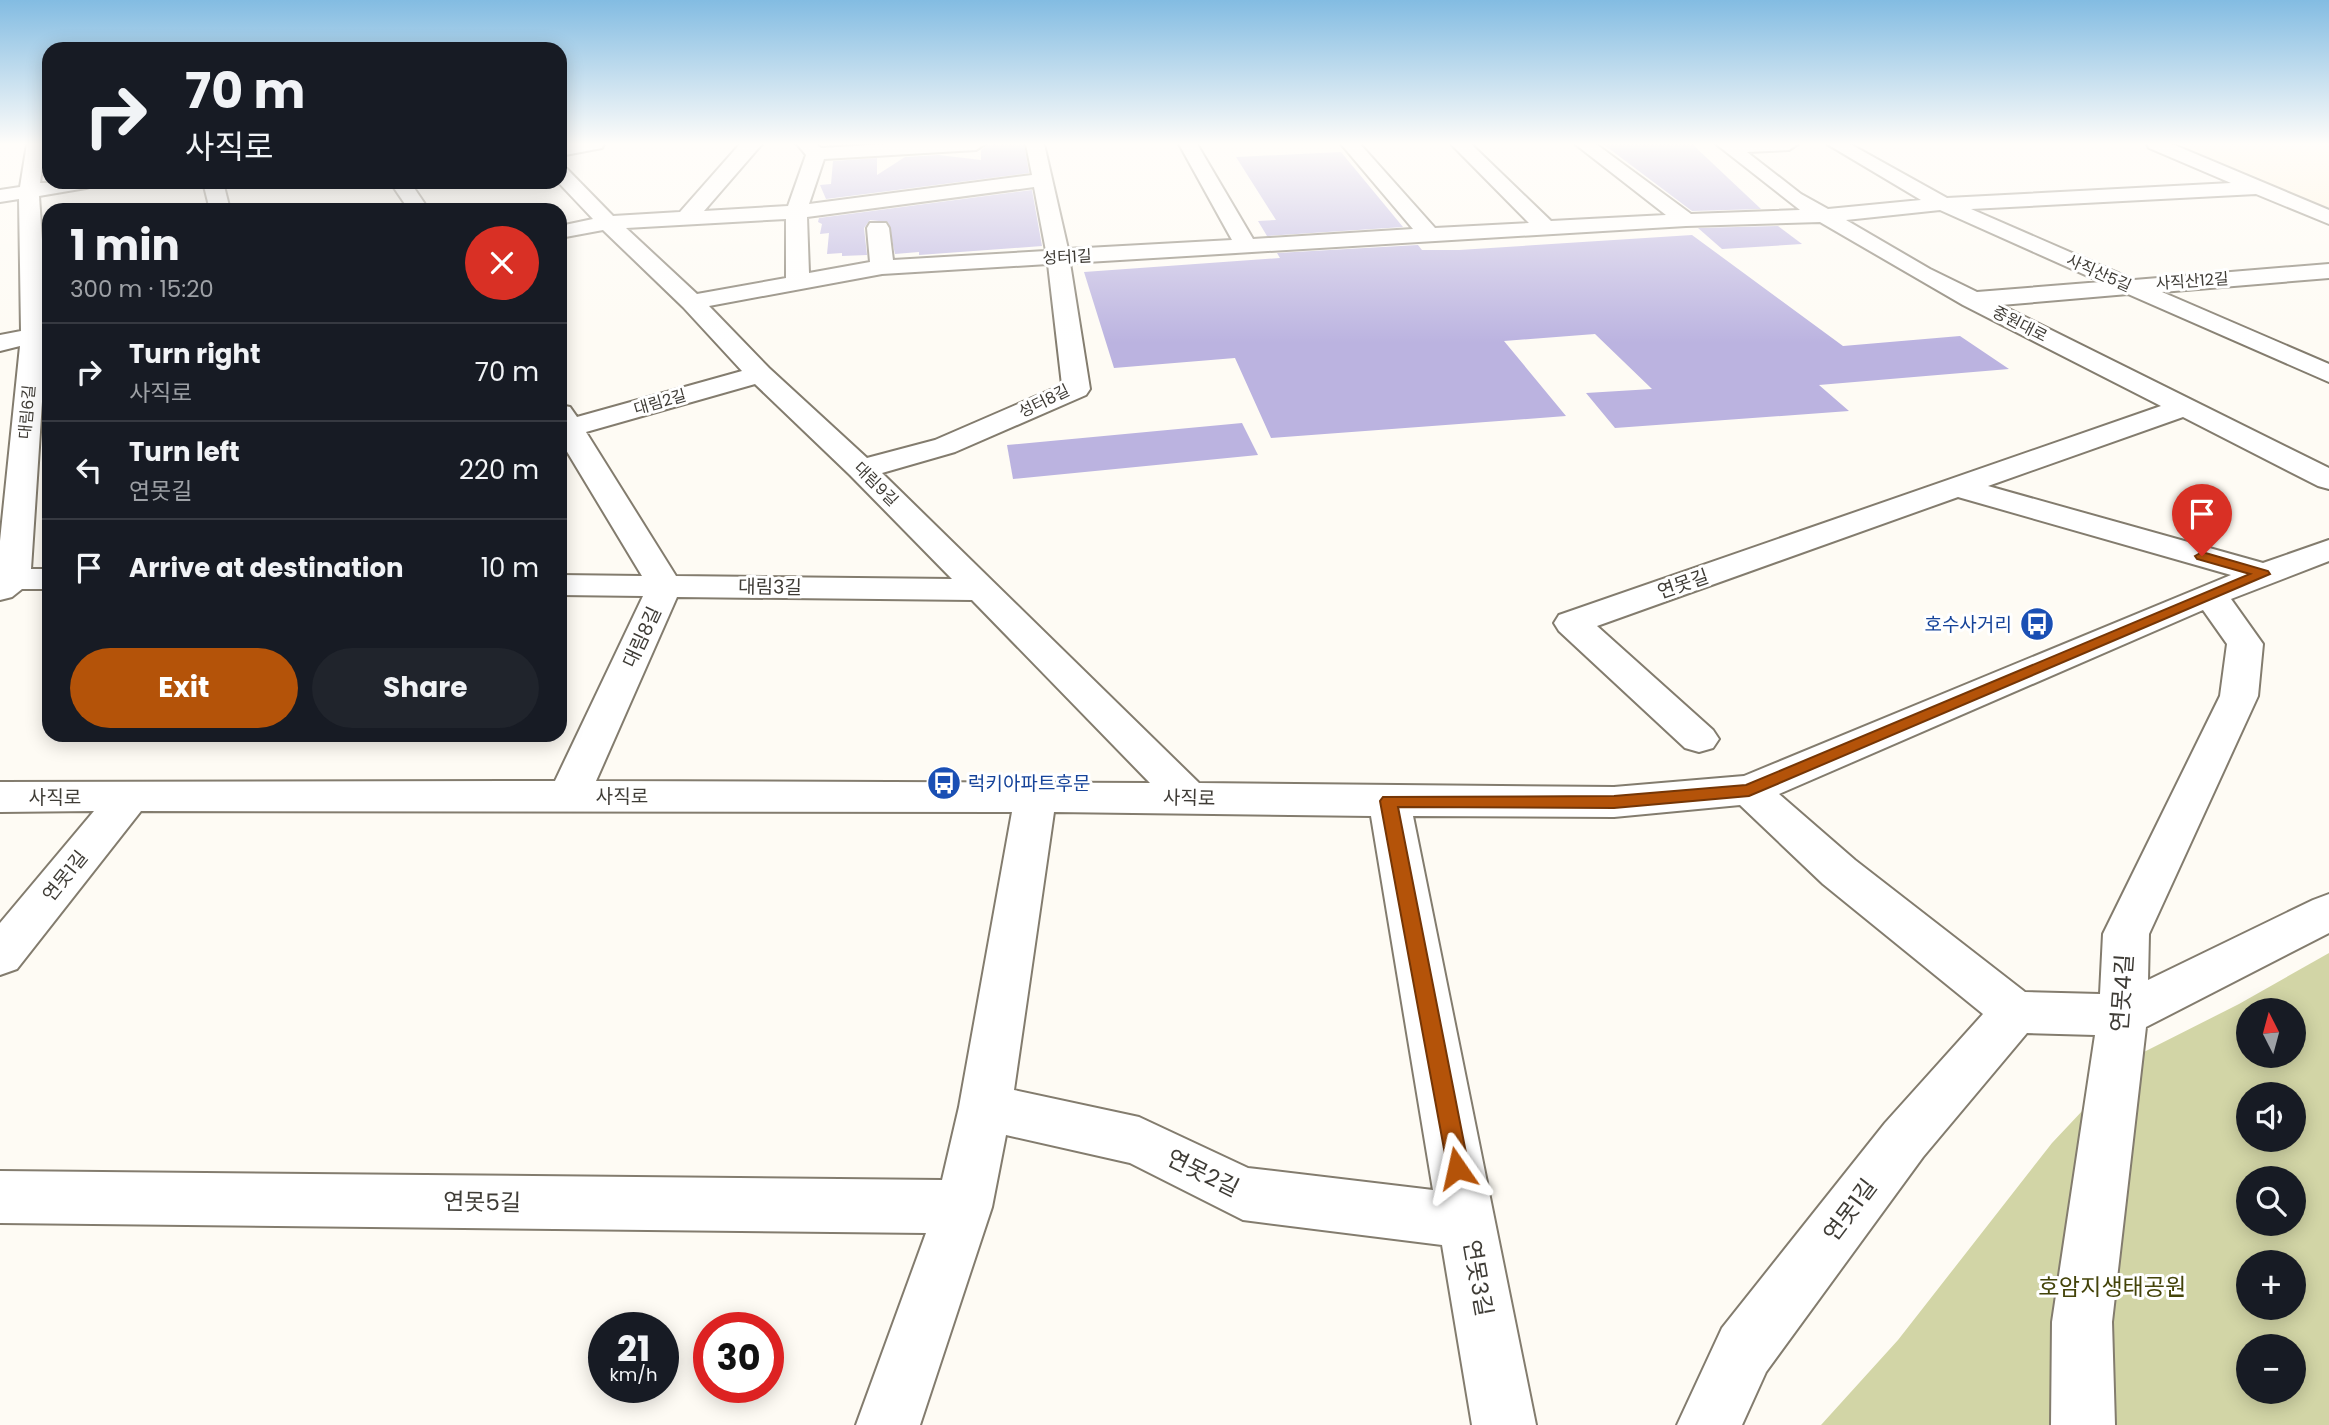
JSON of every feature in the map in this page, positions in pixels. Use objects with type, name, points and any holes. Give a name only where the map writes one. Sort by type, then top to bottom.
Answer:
[{"type":"street","name":"대림6길","points":[[4,583],[41,335],[31,210]]},
{"type":"street","name":"대림9길","points":[[596,210],[692,302],[760,374],[862,469],[1189,798]]},
{"type":"street","points":[[686,219],[693,210]]},
{"type":"street","points":[[567,231],[608,223],[807,210]]},
{"type":"street","name":"성터8길","points":[[862,469],[945,446],[1076,389],[1058,257],[1048,210]]},
{"type":"street","points":[[1226,210],[1246,246]]},
{"type":"street","points":[[1408,210],[1429,234]]},
{"type":"street","points":[[1528,210],[1546,228]]},
{"type":"street","points":[[1673,210],[1686,220]]},
{"type":"street","name":"중원대로","points":[[1815,210],[1971,300],[2329,480]]},
{"type":"street","name":"성터1길","points":[[692,302],[882,267],[1686,220],[1822,216],[1877,210]]},
{"type":"street","name":"사직산5길","points":[[1958,210],[2329,374]]},
{"type":"street","points":[[2312,210],[2329,218]]},
{"type":"street","points":[[796,212],[798,281]]},
{"type":"street","points":[[877,228],[882,267]]},
{"type":"street","name":"사직산12길","points":[[1971,300],[2329,271]]},
{"type":"street","points":[[0,343],[41,335]]},
{"type":"street","name":"대림2길","points":[[567,423],[760,374]]},
{"type":"street","name":"연못길","points":[[1699,739],[1572,623],[2184,407]]},
{"type":"street","name":"대림8길","points":[[567,430],[665,586],[569,796]]},
{"type":"street","points":[[1957,487],[2263,574]]},
{"type":"street","name":"사직로","points":[[0,797],[1035,797],[1614,802],[1749,790],[2263,574],[2329,550]]},
{"type":"street","points":[[4,583],[42,571]]},
{"type":"street","points":[[4,583],[42,580]]},
{"type":"street","name":"대림3길","points":[[567,585],[980,590]]},
{"type":"street","name":"연못4길","points":[[2083,1425],[2081,1322],[2123,1015],[2126,933],[2239,696],[2245,644],[2210,596]]},
{"type":"street","points":[[1749,790],[1839,872],[2015,1012],[2123,1015],[2329,912]]},
{"type":"street","name":"연못1길","points":[[0,956],[130,797]]},
{"type":"street","points":[[888,1425],[964,1207],[985,1107],[1035,797]]},
{"type":"street","name":"연못3길","points":[[1389,801],[1504,1425]]},
{"type":"street","name":"연못1길","points":[[1709,1425],[1745,1350],[1904,1140],[2015,1012]]},
{"type":"street","name":"연못2길","points":[[985,1107],[1139,1141],[1242,1194],[1467,1221]]},
{"type":"street","name":"연못5길","points":[[0,1197],[964,1207]]},
{"type":"green space","name":"호암지생태공원","points":[[2329,953],[2329,1425],[1821,1425],[1898,1340],[2052,1143],[2132,1058],[2236,1006],[2236,1068],[2306,1068],[2306,998],[2250,998]]},
{"type":"building","points":[[876,210],[1036,210],[1042,246],[919,255],[919,252],[895,254],[888,222],[870,220],[864,228],[867,255],[842,256],[842,253],[827,254],[829,233],[820,234],[822,224],[818,222],[819,218]]},
{"type":"building","points":[[1270,210],[1389,210],[1403,227],[1267,236],[1258,221],[1276,220]]},
{"type":"building","points":[[1778,226],[1802,244],[1722,249],[1698,228]]},
{"type":"building","points":[[1692,235],[1843,346],[1960,336],[2009,369],[1819,385],[1849,411],[1615,428],[1586,393],[1652,389],[1595,334],[1504,341],[1566,416],[1271,438],[1235,358],[1114,368],[1084,272],[1280,258],[1277,253],[1418,245],[1422,250],[1459,250]]},
{"type":"building","points":[[1242,423],[1258,455],[1013,479],[1007,445]]},
{"type":"place","name":"호수사거리","points":[[2037,624]]},
{"type":"place","name":"럭키아파트후문","points":[[944,783]]},
{"type":"route","points":[[1457,1168],[1389,801],[1614,802],[1749,790],[2263,574],[2202,556]]}]
